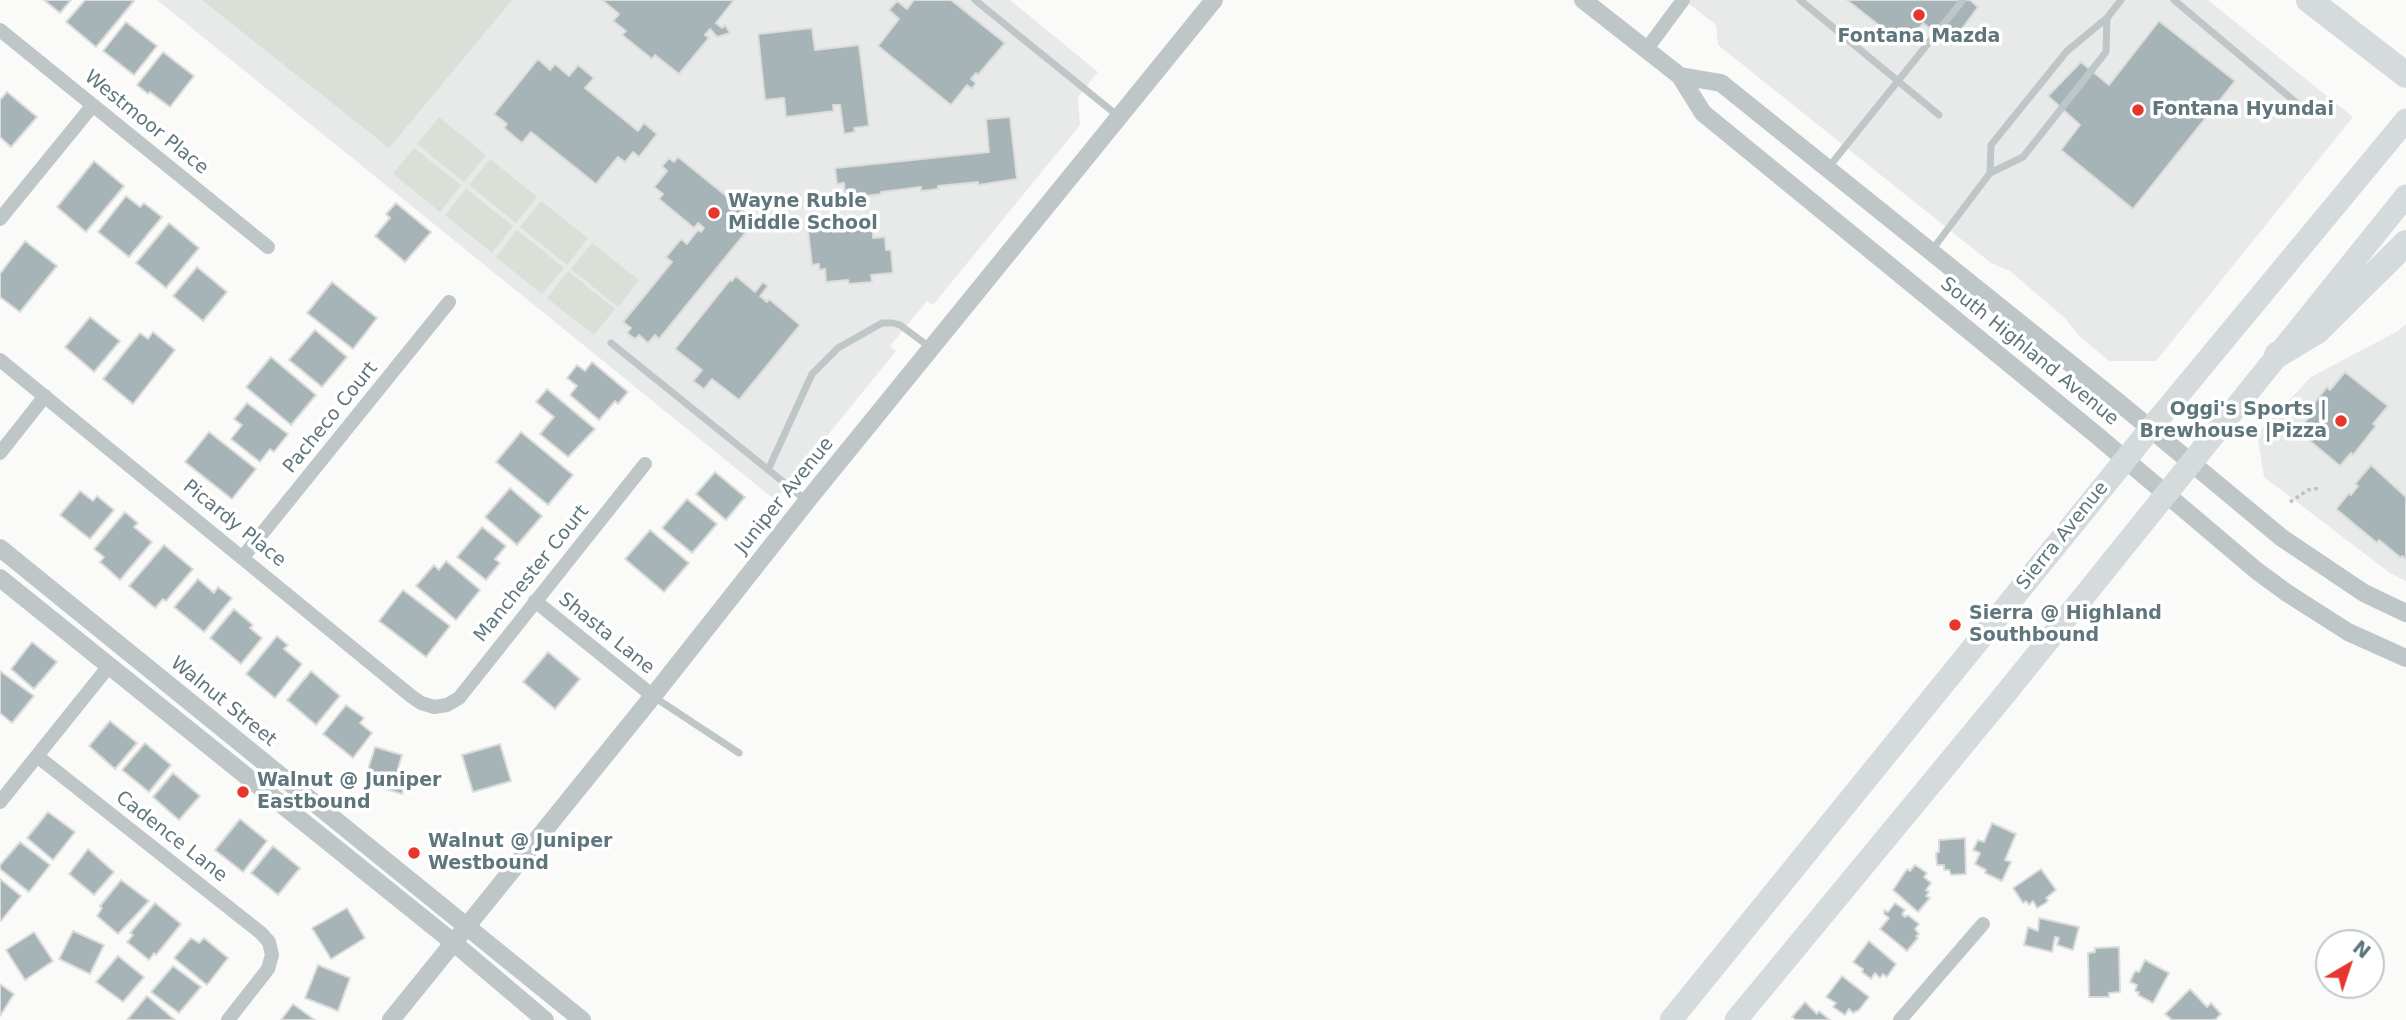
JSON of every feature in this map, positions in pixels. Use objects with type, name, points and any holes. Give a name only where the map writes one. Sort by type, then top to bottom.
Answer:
[{"type":"highway","points":[[2309,0],[2406,75]]},
{"type":"highway","points":[[2277,355],[2317,331],[2406,243]]},
{"type":"main road","name":"Sierra Avenue","points":[[1671,1020],[2151,428],[2406,120]]},
{"type":"main road","points":[[1736,1020],[2006,693],[2406,195]]},
{"type":"street","name":"Juniper Avenue","points":[[391,1020],[807,501],[1214,0]]},
{"type":"street","name":"South Highland Avenue","points":[[1583,0],[1680,76],[1703,113],[2126,459],[2257,571],[2348,632],[2406,658]]},
{"type":"street","points":[[1646,50],[1683,0]]},
{"type":"street","name":"Westmoor Place","points":[[0,30],[268,247]]},
{"type":"street","name":"South Highland Avenue","points":[[1680,76],[1721,83],[2302,552],[2364,593],[2406,613]]},
{"type":"street","points":[[0,219],[93,105]]},
{"type":"street","name":"Pacheco Court","points":[[243,557],[449,302]]},
{"type":"street","name":"Picardy Place","points":[[0,360],[411,696],[434,707],[447,705]]},
{"type":"street","points":[[0,453],[45,396]]},
{"type":"street","name":"Manchester Court","points":[[447,705],[459,698],[645,464]]},
{"type":"street","name":"Walnut Street","points":[[0,548],[583,1020]]},
{"type":"street","points":[[0,578],[454,943],[545,1020]]},
{"type":"street","name":"Shasta Lane","points":[[535,601],[653,696]]},
{"type":"street","points":[[0,802],[109,666]]},
{"type":"street","name":"Cadence Lane","points":[[37,755],[269,942],[272,955],[268,969],[228,1020]]},
{"type":"street","points":[[1900,1020],[1983,924]]},
{"type":"lane","points":[[975,0],[1118,116]]},
{"type":"lane","points":[[1800,0],[1939,115]]},
{"type":"lane","points":[[1827,169],[1963,0]]},
{"type":"lane","points":[[1990,173],[1991,145],[2067,51],[2107,18],[2122,0]]},
{"type":"lane","points":[[2174,0],[2299,106]]},
{"type":"lane","points":[[1931,252],[1990,173],[2023,157],[2106,52],[2107,18]]},
{"type":"lane","points":[[768,470],[812,374],[838,348],[882,323],[892,323],[900,325],[932,348]]},
{"type":"lane","points":[[611,343],[807,501]]},
{"type":"lane","points":[[653,696],[739,753]]},
{"type":"path","points":[[2290,502],[2308,490],[2320,488]]},
{"type":"shaded area","name":"Wayne Ruble Middle School","points":[[157,0],[1010,0],[1098,72],[1078,97],[1080,125],[933,305],[927,301],[890,346],[896,351],[775,500]]},
{"type":"shaded area","points":[[202,0],[512,0],[389,148]]},
{"type":"shaded area","points":[[1684,0],[2208,0],[2353,117],[2156,361],[2109,361],[2078,335],[2066,319],[2010,271],[1991,263],[1718,45],[1716,25]]},
{"type":"shaded area","points":[[439,117],[486,155],[464,182],[417,144]]},
{"type":"shaded area","points":[[414,148],[461,185],[440,212],[393,174]]},
{"type":"shaded area","points":[[490,159],[537,197],[516,223],[469,185]]},
{"type":"shaded area","points":[[466,189],[513,226],[492,253],[445,215]]},
{"type":"shaded area","points":[[541,201],[588,238],[567,265],[520,227]]},
{"type":"shaded area","points":[[517,230],[564,268],[542,294],[496,257]]},
{"type":"shaded area","points":[[592,243],[639,280],[618,307],[571,269]]},
{"type":"shaded area","points":[[568,271],[615,309],[594,335],[547,298]]},
{"type":"shaded area","points":[[2406,324],[2406,581],[2390,573],[2264,477],[2257,434],[2311,377],[2398,331]]},
{"type":"building","points":[[44,0],[71,0],[60,13]]},
{"type":"building","points":[[85,0],[134,1],[96,47],[66,22]]},
{"type":"building","points":[[602,0],[734,0],[716,23],[722,28],[725,25],[730,33],[717,37],[710,29],[705,35],[709,38],[679,74],[655,55],[652,59],[622,35],[626,31],[613,21],[619,14]]},
{"type":"building","points":[[914,0],[951,0],[1005,43],[978,75],[976,73],[971,79],[976,83],[972,89],[967,85],[951,105],[878,46],[899,19],[889,10],[897,1],[907,9]]},
{"type":"building","name":"Fontana Mazda","points":[[1847,0],[1970,0],[1978,7],[1950,45],[1923,23],[1914,35],[1908,31],[1900,42]]},
{"type":"building","name":"Fontana Hyundai","points":[[2159,21],[2235,81],[2133,209],[2061,150],[2080,125],[2048,96],[2081,62],[2109,85]]},
{"type":"building","points":[[126,22],[157,46],[134,75],[103,51]]},
{"type":"building","points":[[812,28],[815,50],[859,45],[869,126],[854,128],[855,132],[844,134],[840,105],[833,105],[834,111],[786,117],[784,98],[765,100],[758,34]]},
{"type":"building","points":[[163,52],[194,76],[170,107],[137,85]]},
{"type":"building","points":[[538,59],[550,70],[555,64],[569,76],[578,65],[594,78],[585,88],[638,131],[644,123],[657,134],[639,157],[633,152],[625,162],[618,157],[596,184],[531,132],[522,143],[504,128],[507,124],[494,114]]},
{"type":"building","points":[[7,92],[37,117],[11,147],[0,137],[0,100]]},
{"type":"building","points":[[1010,117],[1017,179],[978,185],[978,182],[938,186],[938,189],[921,191],[921,187],[866,196],[865,193],[845,195],[844,183],[837,184],[835,168],[989,152],[986,119]]},
{"type":"building","points":[[678,157],[756,220],[659,339],[655,335],[648,343],[639,335],[635,339],[627,333],[631,328],[623,322],[672,262],[666,257],[681,239],[687,244],[698,230],[701,232],[704,228],[698,223],[694,228],[659,199],[663,194],[654,187],[667,171],[662,166],[669,158],[674,162]]},
{"type":"building","points":[[94,161],[124,186],[86,232],[57,207]]},
{"type":"building","points":[[126,196],[140,207],[144,203],[162,217],[129,257],[98,232]]},
{"type":"building","points":[[396,203],[431,232],[405,262],[375,236],[390,218],[386,214]]},
{"type":"building","points":[[169,223],[199,248],[166,288],[136,263]]},
{"type":"building","points":[[862,224],[863,231],[873,230],[873,238],[885,237],[886,250],[891,250],[893,273],[871,275],[872,282],[826,282],[825,269],[819,270],[819,264],[812,265],[808,230]]},
{"type":"building","points":[[25,241],[57,266],[20,312],[0,297],[0,274]]},
{"type":"building","points":[[197,267],[227,292],[203,321],[173,296]]},
{"type":"building","points":[[736,276],[755,292],[763,282],[768,286],[760,296],[767,302],[769,299],[800,325],[739,400],[712,379],[704,389],[693,381],[702,370],[675,349]]},
{"type":"building","points":[[332,282],[377,318],[353,349],[307,313]]},
{"type":"building","points":[[90,317],[120,341],[94,372],[65,347]]},
{"type":"building","points":[[315,330],[347,357],[322,387],[289,360]]},
{"type":"building","points":[[153,332],[175,350],[133,404],[103,379],[140,333],[148,339]]},
{"type":"building","points":[[271,357],[316,395],[291,425],[246,387]]},
{"type":"building","points":[[592,362],[628,392],[618,404],[615,401],[599,420],[570,395],[577,386],[567,378],[577,365],[585,371]]},
{"type":"building","name":"Oggi's Sports | Brewhouse |Pizza","points":[[2345,372],[2388,406],[2353,455],[2351,453],[2340,466],[2298,431],[2308,418],[2305,415],[2327,387],[2330,390]]},
{"type":"building","points":[[547,389],[595,429],[568,457],[540,434],[554,417],[536,402]]},
{"type":"building","points":[[247,403],[288,434],[274,452],[270,449],[260,462],[231,439],[242,425],[234,419]]},
{"type":"building","points":[[209,432],[256,469],[232,499],[185,462]]},
{"type":"building","points":[[521,432],[573,475],[548,505],[496,462]]},
{"type":"building","points":[[2371,465],[2406,497],[2406,559],[2379,540],[2377,543],[2336,509],[2349,493],[2351,495],[2358,486],[2355,484]]},
{"type":"building","points":[[715,472],[745,497],[726,520],[696,494]]},
{"type":"building","points":[[510,488],[542,516],[517,545],[485,517]]},
{"type":"building","points":[[80,491],[93,501],[97,496],[114,510],[90,539],[60,515]]},
{"type":"building","points":[[687,499],[717,524],[692,553],[662,528]]},
{"type":"building","points":[[125,512],[138,523],[134,527],[152,542],[120,580],[100,562],[104,557],[94,549]]},
{"type":"building","points":[[482,527],[506,546],[495,559],[500,563],[486,580],[457,557]]},
{"type":"building","points":[[650,530],[689,563],[664,592],[625,559]]},
{"type":"building","points":[[164,545],[193,569],[166,601],[163,599],[155,608],[129,586]]},
{"type":"building","points":[[446,561],[480,590],[456,620],[416,586],[434,565],[439,570]]},
{"type":"building","points":[[198,579],[214,593],[218,587],[232,598],[204,632],[174,607]]},
{"type":"building","points":[[403,590],[450,626],[426,657],[379,621]]},
{"type":"building","points":[[234,609],[253,625],[250,628],[262,638],[241,664],[210,638]]},
{"type":"building","points":[[277,636],[288,645],[284,649],[302,664],[275,698],[246,674]]},
{"type":"building","points":[[32,642],[57,662],[34,689],[11,669]]},
{"type":"building","points":[[548,652],[580,679],[555,709],[523,682]]},
{"type":"building","points":[[0,671],[34,696],[12,723],[0,713]]},
{"type":"building","points":[[311,671],[340,696],[316,725],[287,700]]},
{"type":"building","points":[[346,705],[364,718],[360,723],[372,733],[353,758],[323,734]]},
{"type":"building","points":[[110,721],[137,743],[115,769],[89,746]]},
{"type":"building","points":[[145,743],[171,765],[149,792],[122,770]]},
{"type":"building","points":[[500,744],[511,781],[473,792],[462,755]]},
{"type":"building","points":[[375,747],[402,755],[398,769],[408,772],[402,794],[364,782]]},
{"type":"building","points":[[173,773],[200,796],[179,820],[153,797]]},
{"type":"building","points":[[48,812],[75,832],[53,860],[27,838]]},
{"type":"building","points":[[240,819],[267,841],[243,872],[215,850]]},
{"type":"building","points":[[1992,823],[2016,834],[2005,860],[2011,862],[2002,881],[1985,873],[1986,870],[1975,864],[1980,853],[1973,850],[1978,840],[1984,842]]},
{"type":"building","points":[[1965,838],[1966,874],[1951,875],[1949,870],[1944,870],[1944,865],[1937,865],[1939,840]]},
{"type":"building","points":[[20,842],[50,865],[29,892],[0,869],[0,865]]},
{"type":"building","points":[[273,846],[300,868],[278,895],[251,873]]},
{"type":"building","points":[[88,849],[114,872],[94,895],[69,874]]},
{"type":"building","points":[[1915,865],[1927,873],[1924,877],[1931,883],[1926,890],[1929,892],[1926,896],[1930,898],[1918,912],[1893,890],[1907,869],[1910,871]]},
{"type":"building","points":[[2041,869],[2056,890],[2046,898],[2046,903],[2037,908],[2033,901],[2029,905],[2026,901],[2023,903],[2013,888]]},
{"type":"building","points":[[0,879],[21,896],[1,921],[0,921]]},
{"type":"building","points":[[121,880],[149,901],[118,934],[97,916],[102,908],[100,906]]},
{"type":"building","points":[[155,903],[181,924],[149,960],[127,942],[133,935],[130,933]]},
{"type":"building","points":[[1895,903],[1905,910],[1902,914],[1905,917],[1908,915],[1919,924],[1915,929],[1919,934],[1916,936],[1918,938],[1907,951],[1880,929],[1889,918],[1884,914],[1884,910],[1888,912]]},
{"type":"building","points":[[347,908],[365,938],[331,959],[312,928]]},
{"type":"building","points":[[2039,918],[2079,927],[2073,950],[2057,945],[2059,938],[2055,937],[2052,952],[2024,945],[2028,927],[2038,931]]},
{"type":"building","points":[[73,931],[104,945],[90,974],[59,959]]},
{"type":"building","points":[[34,932],[53,961],[25,980],[6,950]]},
{"type":"building","points":[[191,938],[199,943],[204,938],[228,958],[207,985],[174,958]]},
{"type":"building","points":[[1869,941],[1896,964],[1887,977],[1883,974],[1880,978],[1875,973],[1871,979],[1853,962]]},
{"type":"building","points":[[2119,947],[2120,992],[2109,993],[2109,997],[2089,997],[2088,953],[2095,952],[2095,948]]},
{"type":"building","points":[[118,956],[144,977],[123,1002],[96,982]]},
{"type":"building","points":[[2145,960],[2169,973],[2153,1003],[2138,995],[2139,992],[2135,991],[2137,985],[2130,982]]},
{"type":"building","points":[[318,965],[350,978],[338,1011],[305,998]]},
{"type":"building","points":[[173,966],[201,987],[179,1013],[151,992]]},
{"type":"building","points":[[1842,976],[1869,997],[1859,1010],[1853,1013],[1849,1009],[1845,1015],[1833,1007],[1836,1003],[1826,997]]},
{"type":"building","points":[[0,984],[14,994],[0,1016]]},
{"type":"building","points":[[2190,989],[2207,1007],[2211,1003],[2221,1014],[2215,1020],[2172,1020],[2165,1014]]},
{"type":"building","points":[[147,996],[175,1020],[127,1020]]},
{"type":"building","points":[[1805,1002],[1817,1014],[1819,1011],[1830,1020],[1796,1020],[1792,1017]]},
{"type":"building","points":[[293,1004],[315,1020],[281,1020]]},
{"type":"place","name":"Fontana Mazda","points":[[1919,15]]},
{"type":"place","name":"Fontana Hyundai","points":[[2138,110]]},
{"type":"place","name":"Wayne Ruble Middle School","points":[[714,213]]},
{"type":"place","name":"Oggi's Sports | Brewhouse |Pizza","points":[[2341,421]]},
{"type":"place","name":"Sierra @ Highland Southbound","points":[[1955,625]]},
{"type":"place","name":"Walnut @ Juniper Eastbound","points":[[243,792]]},
{"type":"place","name":"Walnut @ Juniper Westbound","points":[[414,853]]}]
